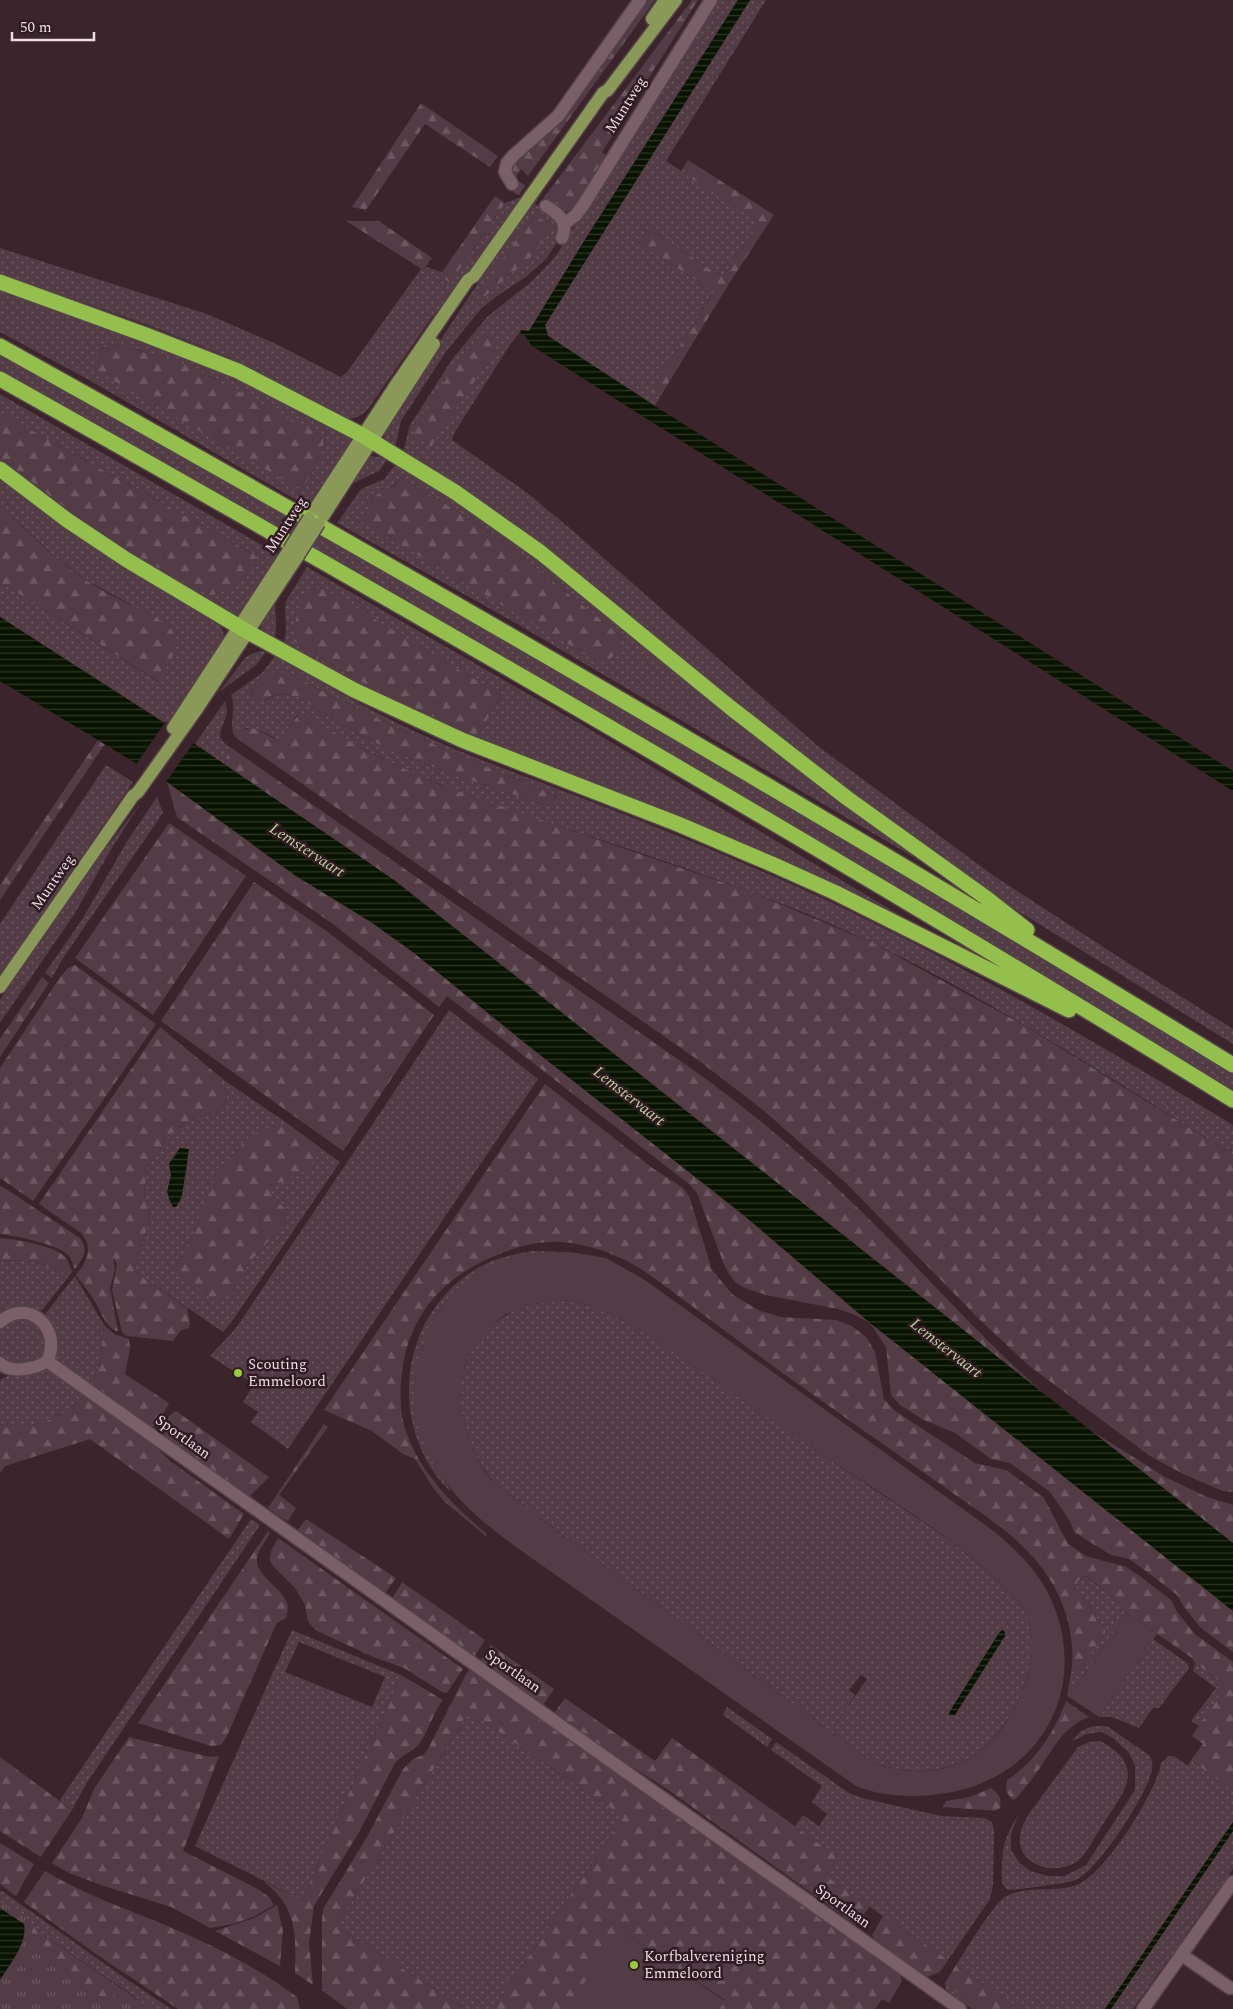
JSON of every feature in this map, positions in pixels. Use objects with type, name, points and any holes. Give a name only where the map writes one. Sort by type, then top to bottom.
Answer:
[{"type":"highway","points":[[0,282],[214,361],[264,384],[367,438],[477,506],[540,552],[789,754],[861,809],[985,897],[1077,970]]},
{"type":"highway","points":[[0,346],[339,536],[560,663],[917,873],[1233,1065]]},
{"type":"highway","points":[[0,379],[565,700],[912,905],[1233,1100]]},
{"type":"highway","points":[[0,469],[92,537],[244,629],[354,690],[404,715],[462,740],[702,834],[834,892],[1162,1056]]},
{"type":"main road","name":"Muntweg","points":[[603,93],[604,87],[665,0]]},
{"type":"main road","name":"Muntweg","points":[[0,987],[133,796],[138,792],[367,438],[473,284],[474,276],[603,93],[608,90],[676,0]]},
{"type":"street","points":[[512,184],[506,174],[507,163],[555,120],[640,0]]},
{"type":"street","name":"Muntweg","points":[[564,224],[576,215],[584,204],[711,0]]},
{"type":"street","points":[[546,206],[558,214],[564,224],[565,232],[562,238]]},
{"type":"street","points":[[0,1322],[6,1317],[18,1313],[27,1313],[39,1318],[44,1322],[49,1336],[50,1349],[47,1361],[40,1364],[15,1370],[5,1368],[0,1363]]},
{"type":"street","name":"Sportlaan","points":[[47,1361],[960,2009]]},
{"type":"street","points":[[1143,2009],[1233,1882]]},
{"type":"street","points":[[1182,1955],[1230,1988]]},
{"type":"green space","points":[[644,0],[655,0],[528,176],[521,169],[514,180],[510,176],[514,161]]},
{"type":"green space","points":[[692,0],[698,0],[602,152],[607,156],[577,206],[572,210],[563,211],[542,200]]},
{"type":"green space","points":[[717,0],[738,0],[529,331],[521,331],[509,346],[455,432],[452,440],[526,492],[573,531],[819,747],[994,876],[1233,1029],[1233,1044],[997,898],[947,864],[402,456],[410,425],[453,358],[488,316],[531,282],[555,257]]},
{"type":"green space","points":[[750,0],[766,0],[666,161],[759,222],[723,277],[648,229],[639,243],[714,292],[651,391],[660,397],[655,406],[548,336],[545,325]]},
{"type":"green space","points":[[421,103],[498,156],[490,167],[425,124],[366,210],[352,207]]},
{"type":"green space","points":[[688,160],[774,215],[730,282],[660,397],[651,391],[714,292],[639,243],[648,229],[723,277],[759,222],[681,172]]},
{"type":"green space","points":[[495,196],[505,203],[450,283],[442,277],[442,272]]},
{"type":"green space","points":[[521,197],[463,279],[430,320],[368,409],[354,418],[337,415],[228,357],[143,323],[0,274],[0,248],[207,314],[274,343],[341,377],[347,372],[421,269],[423,270],[426,267],[442,272],[442,277],[450,283],[505,203]]},
{"type":"green space","points":[[533,203],[553,215],[561,225],[558,241],[546,259],[527,276],[481,309],[445,353],[401,421],[395,448],[388,446],[384,436],[389,419]],"holes":[[[534,215],[552,227],[498,285],[480,294]]]},
{"type":"green space","points":[[534,214],[552,227],[531,257],[484,297],[480,292]]},
{"type":"green space","points":[[346,221],[379,221],[432,258],[423,270]]},
{"type":"green space","points":[[0,288],[223,369],[341,430],[351,439],[352,443],[310,508],[89,380],[0,332]],"holes":[[[109,343],[165,357],[214,378],[321,452],[310,477],[93,368],[103,346]]]},
{"type":"green space","points":[[485,330],[496,340],[497,347],[431,447],[414,436],[415,431],[449,375]]},
{"type":"green space","points":[[109,343],[165,357],[194,368],[322,436],[323,448],[309,478],[301,488],[294,486],[92,368],[103,346]]},
{"type":"green space","points":[[0,354],[293,519],[660,732],[947,902],[1233,1074],[1233,1091],[711,777],[362,574],[0,371]]},
{"type":"green space","points":[[0,394],[279,555],[242,615],[234,617],[137,562],[0,465],[0,457],[95,531],[239,579],[256,558],[254,554],[0,413]]},
{"type":"green space","points":[[0,413],[254,554],[256,558],[242,576],[230,587],[223,592],[209,595],[123,549],[95,531],[0,457]]},
{"type":"green space","points":[[366,457],[381,457],[387,460],[379,471],[347,486]]},
{"type":"green space","points":[[395,465],[458,501],[506,534],[944,875],[512,621],[337,523],[361,489],[384,479]],"holes":[[[401,478],[454,509],[501,540],[622,637],[370,504]]]},
{"type":"green space","points":[[0,478],[53,520],[101,552],[124,567],[156,581],[219,621],[224,635],[221,646],[170,726],[0,617],[0,582],[157,681],[173,653],[174,639],[172,631],[166,624],[86,580],[56,557],[0,506]]},
{"type":"green space","points":[[401,478],[454,509],[501,540],[622,637],[620,646],[615,654],[609,660],[600,663],[360,521],[364,510],[372,499],[393,486]]},
{"type":"green space","points":[[0,506],[67,566],[111,595],[154,617],[169,627],[175,638],[174,651],[169,664],[158,681],[0,582]]},
{"type":"green space","points":[[307,567],[584,726],[968,956],[418,720],[283,644],[286,633],[286,601]],"holes":[[[320,588],[501,695],[477,737],[377,691],[293,641],[305,602],[312,589]]]},
{"type":"green space","points":[[315,587],[326,590],[501,695],[477,737],[377,691],[293,641],[298,611],[305,597]]},
{"type":"green space","points":[[276,598],[276,630],[273,641],[263,632],[260,624]]},
{"type":"green space","points":[[261,651],[266,652],[256,665],[219,692],[245,658]]},
{"type":"green space","points":[[275,656],[394,722],[475,757],[691,841],[856,914],[1020,1000],[1233,1125],[1233,1155],[983,1001],[879,946],[805,913],[741,888],[438,784],[297,715],[283,736],[278,740],[262,731],[246,728],[235,737],[232,727],[233,701],[231,695],[262,673]],"holes":[[[290,673],[387,723],[555,795],[558,798],[548,806],[436,768],[361,735],[333,720],[298,697],[281,694],[265,701],[251,694],[251,691],[261,677]]]},
{"type":"green space","points":[[273,672],[290,673],[355,708],[454,753],[555,795],[558,800],[555,804],[548,806],[413,759],[333,720],[298,697],[279,694],[271,696],[262,702],[252,697],[251,691],[261,677]]},
{"type":"green space","points":[[225,701],[227,709],[220,734],[224,743],[230,747],[224,764],[195,744]]},
{"type":"green space","points":[[298,715],[304,715],[369,752],[437,784],[751,892],[873,943],[1022,1024],[1233,1155],[1233,1492],[1223,1491],[1183,1474],[1150,1456],[1028,1365],[979,1319],[846,1183],[763,1110],[698,1060],[235,737],[252,728],[278,740]]},
{"type":"green space","points":[[98,740],[105,744],[0,900],[0,885]]},
{"type":"green space","points":[[230,747],[692,1069],[749,1112],[786,1142],[839,1190],[995,1348],[1049,1398],[394,880],[224,764]]},
{"type":"green space","points":[[106,765],[133,782],[0,975],[0,924]]},
{"type":"green space","points":[[167,782],[296,876],[371,922],[414,953],[741,1213],[1233,1611],[1233,1652],[1201,1628],[1177,1595],[1146,1571],[1129,1559],[1111,1555],[1074,1532],[1070,1521],[1050,1492],[1010,1463],[991,1459],[955,1433],[924,1420],[900,1405],[891,1395],[886,1347],[870,1323],[838,1309],[766,1295],[736,1283],[723,1262],[697,1193],[689,1184],[447,996],[439,1007],[333,924],[177,817]]},
{"type":"green space","points":[[157,797],[163,813],[63,958],[52,978],[45,973],[83,918],[126,843]]},
{"type":"green space","points":[[140,804],[110,851],[75,913],[0,1023],[0,1000],[96,861]]},
{"type":"green space","points":[[169,823],[246,876],[153,1015],[75,958]]},
{"type":"green space","points":[[254,882],[328,932],[434,1015],[343,1151],[161,1021]]},
{"type":"green space","points":[[75,965],[156,1024],[33,1201],[0,1178],[0,1068],[60,977],[68,968]]},
{"type":"green space","points":[[42,977],[49,983],[0,1057],[0,1039]]},
{"type":"green space","points":[[449,1010],[538,1079],[288,1449],[251,1422],[258,1412],[243,1402],[254,1384],[210,1356],[236,1328]]},
{"type":"green space","points":[[160,1027],[224,1080],[227,1097],[220,1110],[190,1120],[169,1135],[147,1168],[144,1193],[150,1217],[134,1271],[187,1308],[189,1328],[181,1330],[173,1341],[127,1336],[122,1332],[112,1290],[117,1265],[113,1256],[115,1269],[110,1288],[118,1331],[108,1325],[93,1298],[76,1275],[88,1254],[85,1239],[81,1233],[39,1204]]},
{"type":"green space","points":[[224,1080],[291,1126],[274,1127],[251,1135],[220,1168],[199,1223],[176,1267],[241,1277],[246,1266],[286,1222],[286,1210],[270,1193],[270,1185],[283,1182],[319,1153],[318,1146],[340,1162],[223,1332],[134,1271],[150,1217],[144,1193],[147,1168],[169,1135],[190,1120],[220,1110],[227,1097]],"holes":[[[180,1148],[188,1160],[181,1200],[176,1207],[173,1207],[168,1196],[171,1176],[169,1164]]]},
{"type":"green space","points":[[545,1084],[651,1167],[683,1188],[689,1196],[712,1270],[733,1295],[760,1311],[781,1317],[836,1320],[852,1326],[867,1338],[875,1352],[884,1399],[895,1411],[975,1463],[1006,1470],[1044,1498],[1068,1544],[1086,1556],[1126,1567],[1141,1577],[1171,1600],[1177,1612],[1195,1634],[1233,1662],[1233,1791],[1191,1760],[1203,1744],[1192,1736],[1226,1686],[1195,1663],[1192,1658],[1127,1613],[1113,1597],[1086,1576],[1079,1580],[1076,1588],[1105,1629],[1105,1634],[1083,1666],[1078,1669],[1072,1667],[1069,1625],[1054,1586],[1038,1563],[1006,1531],[784,1374],[654,1278],[618,1257],[585,1246],[561,1242],[533,1244],[507,1251],[487,1259],[453,1280],[438,1293],[416,1324],[408,1343],[402,1372],[401,1403],[404,1425],[418,1457],[437,1486],[487,1534],[486,1536],[445,1502],[434,1489],[415,1459],[403,1454],[372,1431],[324,1410]]},
{"type":"green space","points":[[274,1126],[291,1126],[318,1146],[319,1153],[307,1170],[283,1182],[270,1185],[270,1193],[286,1210],[286,1222],[246,1266],[235,1292],[217,1299],[204,1294],[177,1271],[176,1267],[199,1223],[207,1194],[220,1168],[251,1135]]},
{"type":"green space","points":[[0,1186],[80,1238],[84,1247],[84,1254],[75,1269],[68,1255],[55,1247],[0,1234]]},
{"type":"green space","points":[[0,1238],[44,1246],[60,1253],[68,1262],[72,1272],[69,1276],[53,1267],[36,1262],[0,1262]]},
{"type":"green space","points":[[533,1251],[570,1252],[523,1256],[496,1265],[473,1277],[453,1294],[438,1314],[426,1336],[419,1361],[416,1386],[417,1412],[422,1437],[428,1451],[451,1491],[438,1478],[428,1463],[414,1429],[410,1404],[409,1378],[422,1330],[434,1309],[450,1290],[469,1274],[492,1261]]},
{"type":"green space","points":[[570,1252],[606,1258],[645,1280],[995,1532],[1018,1553],[1038,1577],[1049,1595],[1061,1628],[1065,1661],[1061,1693],[1050,1722],[1033,1747],[1009,1768],[980,1784],[946,1793],[923,1796],[900,1795],[866,1790],[856,1786],[523,1552],[484,1522],[461,1501],[432,1461],[422,1438],[416,1413],[415,1388],[418,1364],[425,1340],[436,1317],[451,1297],[469,1279],[480,1272],[504,1261],[530,1255]],"holes":[[[561,1300],[606,1312],[648,1335],[941,1534],[980,1565],[1014,1597],[1024,1609],[1031,1632],[1032,1652],[1028,1673],[1021,1694],[1011,1714],[999,1732],[985,1747],[958,1764],[933,1770],[909,1771],[872,1762],[494,1483],[484,1471],[470,1444],[461,1409],[461,1378],[469,1353],[483,1332],[506,1314],[533,1304]]]},
{"type":"green space","points":[[21,1260],[46,1265],[69,1276],[43,1309],[37,1312],[0,1319],[0,1262]]},
{"type":"green space","points":[[75,1276],[104,1325],[100,1364],[90,1387],[56,1361],[44,1320],[46,1313]]},
{"type":"green space","points":[[561,1300],[586,1304],[617,1317],[671,1350],[918,1518],[980,1565],[1011,1593],[1021,1605],[1026,1614],[1031,1632],[1032,1652],[1028,1673],[1021,1694],[999,1732],[985,1747],[970,1758],[958,1764],[934,1770],[896,1769],[872,1762],[560,1533],[494,1483],[482,1467],[470,1444],[461,1409],[461,1378],[474,1343],[487,1328],[514,1310],[533,1304]],"holes":[[[1002,1630],[1005,1632],[1005,1636],[949,1715],[999,1633]],[[861,1675],[867,1679],[830,1731],[855,1695],[849,1690]]]},
{"type":"green space","points":[[29,1316],[46,1335],[44,1358],[16,1367],[0,1359],[0,1326]]},
{"type":"green space","points":[[104,1325],[114,1334],[129,1339],[130,1348],[125,1374],[169,1403],[159,1422],[151,1428],[90,1387],[100,1364]]},
{"type":"green space","points":[[45,1367],[88,1392],[69,1409],[37,1424],[13,1426],[0,1424],[0,1380],[16,1372]]},
{"type":"green space","points":[[88,1392],[154,1445],[170,1461],[244,1514],[229,1539],[90,1439],[5,1466],[0,1473],[0,1424],[25,1426],[48,1420],[69,1409]]},
{"type":"green space","points":[[176,1411],[269,1477],[247,1499],[165,1440],[163,1428],[169,1416]]},
{"type":"green space","points":[[324,1424],[328,1427],[279,1495],[296,1508],[288,1521],[285,1520],[268,1508]]},
{"type":"green space","points":[[1087,1428],[1165,1477],[1207,1497],[1233,1505],[1233,1543]]},
{"type":"green space","points":[[251,1519],[260,1525],[86,1784],[72,1810],[60,1800]]},
{"type":"green space","points":[[306,1519],[396,1578],[386,1592],[382,1594],[294,1535]]},
{"type":"green space","points":[[268,1531],[270,1533],[258,1554],[257,1564],[264,1576],[284,1597],[288,1609],[286,1618],[277,1623],[275,1627],[226,1738],[221,1745],[211,1746],[138,1723]]},
{"type":"green space","points":[[278,1538],[463,1669],[447,1693],[442,1692],[404,1668],[373,1657],[315,1630],[308,1621],[305,1605],[295,1588],[273,1566],[270,1560],[271,1551]]},
{"type":"green space","points":[[1085,1576],[1113,1597],[1127,1613],[1069,1697],[1067,1696],[1072,1667],[1078,1669],[1105,1629],[1076,1588],[1076,1583]]},
{"type":"green space","points":[[402,1582],[485,1640],[473,1659],[392,1599]]},
{"type":"green space","points":[[1127,1613],[1157,1634],[1099,1717],[1069,1697]]},
{"type":"green space","points":[[292,1630],[401,1675],[302,1900],[195,1846]],"holes":[[[299,1642],[385,1677],[372,1707],[285,1672]]]},
{"type":"green space","points":[[1153,1639],[1187,1663],[1189,1668],[1187,1671],[1159,1708],[1153,1708],[1139,1728],[1112,1717],[1099,1717]]},
{"type":"green space","points":[[491,1645],[554,1689],[542,1707],[481,1664],[481,1660]]},
{"type":"green space","points":[[1195,1663],[1227,1687],[1199,1726],[1191,1721],[1216,1688],[1193,1671]]},
{"type":"green space","points":[[473,1666],[899,1973],[902,1981],[889,2003],[882,1999],[875,2009],[719,2009],[725,2000],[623,1932],[570,2009],[493,2009],[624,1817],[469,1712],[336,1926],[466,2009],[347,2009],[322,1990],[323,1909],[367,1837],[403,1769],[413,1759],[423,1755],[428,1749],[466,1674]]},
{"type":"green space","points":[[401,1675],[443,1700],[420,1743],[395,1763],[359,1832],[314,1906],[309,1943],[313,1985],[295,1973],[295,1946],[292,1922],[282,1900],[263,1881],[302,1900]]},
{"type":"green space","points":[[565,1698],[655,1761],[672,1738],[838,1857],[826,1876],[870,1906],[856,1925],[670,1791],[556,1718],[555,1712]]},
{"type":"green space","points":[[1066,1701],[1089,1717],[1073,1725],[1061,1737],[1016,1799],[1012,1800],[1006,1791],[1007,1780],[1027,1764],[1043,1745],[1056,1724]]},
{"type":"green space","points":[[727,1707],[772,1739],[767,1747],[723,1715]]},
{"type":"green space","points":[[469,1712],[624,1817],[493,2009],[466,2009],[336,1926]]},
{"type":"green space","points":[[1093,1726],[1110,1728],[1150,1756],[1152,1772],[1139,1800],[1108,1848],[1076,1880],[1008,1890],[1003,1885],[1002,1880],[1004,1846],[1018,1816],[1011,1834],[1011,1850],[1019,1862],[1030,1871],[1048,1876],[1064,1876],[1086,1865],[1135,1790],[1135,1766],[1129,1753],[1113,1738],[1102,1732],[1086,1734],[1071,1742],[1081,1731]]},
{"type":"green space","points":[[129,1737],[210,1757],[219,1756],[183,1851],[258,1889],[269,1897],[274,1905],[253,1917],[233,1924],[210,1928],[171,1907],[101,1885],[69,1873],[52,1863],[82,1818],[94,1789]]},
{"type":"green space","points":[[1100,1741],[1115,1750],[1123,1760],[1127,1770],[1124,1790],[1080,1859],[1070,1865],[1058,1868],[1035,1864],[1026,1857],[1021,1847],[1020,1835],[1025,1821],[1078,1747],[1089,1742]]},
{"type":"green space","points":[[776,1742],[849,1793],[862,1798],[941,1816],[985,1818],[992,1822],[994,1830],[993,1886],[990,1899],[948,1960],[826,1876],[838,1857],[795,1826],[803,1815],[819,1826],[827,1814],[812,1802],[822,1786],[771,1750]]},
{"type":"green space","points":[[1169,1756],[1174,1756],[1188,1766],[1191,1760],[1233,1791],[1233,1822],[1105,2009],[1020,2009],[956,1965],[987,1918],[1005,1897],[1023,1891],[1070,1887],[1090,1877],[1116,1848],[1129,1829],[1150,1792],[1161,1763]]},
{"type":"green space","points":[[0,1757],[72,1810],[41,1857],[0,1831]]},
{"type":"green space","points":[[991,1788],[998,1794],[1001,1802],[1000,1808],[995,1811],[943,1807],[946,1801],[970,1797]]},
{"type":"green space","points":[[1233,1831],[1233,1869],[1226,1886],[1220,1887],[1185,1936],[1186,1943],[1174,1960],[1168,1960],[1133,2009],[1111,2009]]},
{"type":"green space","points":[[0,1843],[34,1864],[16,1896],[0,1884]]},
{"type":"green space","points":[[45,1871],[88,1893],[163,1924],[232,1956],[265,1975],[297,1997],[300,2009],[178,2009],[96,1954],[24,1902]]},
{"type":"green space","points":[[0,1891],[171,2009],[146,2009],[138,1999],[46,1937],[35,1927],[42,1956],[103,1998],[113,1996],[112,1998],[0,2009]]},
{"type":"green space","points":[[0,1901],[26,1918],[34,1926],[31,1930],[42,1956],[103,1998],[113,1996],[119,1987],[152,2009],[0,2009]]},
{"type":"green space","points":[[277,1905],[283,1930],[280,1966],[215,1931],[254,1918]]},
{"type":"green space","points":[[883,1916],[948,1960],[940,1972],[927,1977],[878,1946],[872,1935]]},
{"type":"green space","points":[[35,1927],[46,1937],[119,1987],[113,1996],[103,1999],[42,1956],[32,1934],[32,1930]]},
{"type":"green space","name":"Korfbalvereniging Emmeloord","points":[[620,1930],[725,2001],[719,2009],[567,2009]]},
{"type":"green space","points":[[956,1965],[1020,2009],[978,2009],[945,1983]]},
{"type":"green space","points":[[945,1983],[978,2009],[972,2009],[949,1992],[946,1989]]},
{"type":"water","points":[[738,0],[750,0],[545,325],[548,336],[655,406],[1233,771],[1233,791],[532,346],[525,336],[520,333],[521,330],[529,331]]},
{"type":"water","name":"Lemstervaart","points":[[0,617],[161,721],[394,880],[1233,1543],[1233,1611],[870,1323],[741,1213],[414,953],[371,922],[296,876],[167,782],[0,681]]},
{"type":"water","points":[[180,1148],[189,1149],[182,1195],[176,1207],[173,1207],[167,1192],[171,1175],[169,1164]]},
{"type":"water","points":[[1002,1630],[1005,1632],[1005,1636],[955,1715],[949,1715],[950,1711]]},
{"type":"water","points":[[1233,1822],[1233,1831],[1111,2009],[1105,2009]]},
{"type":"water","points":[[0,1908],[24,1924],[24,1931],[21,1946],[0,1980]]},
{"type":"pier","points":[[166,721],[195,741],[165,783],[135,766]]},
{"type":"tunnel","points":[[512,184],[546,206]]},
{"type":"place","name":"Scouting Emmeloord","points":[[238,1373]]},
{"type":"place","name":"Korfbalvereniging Emmeloord","points":[[634,1965]]}]
